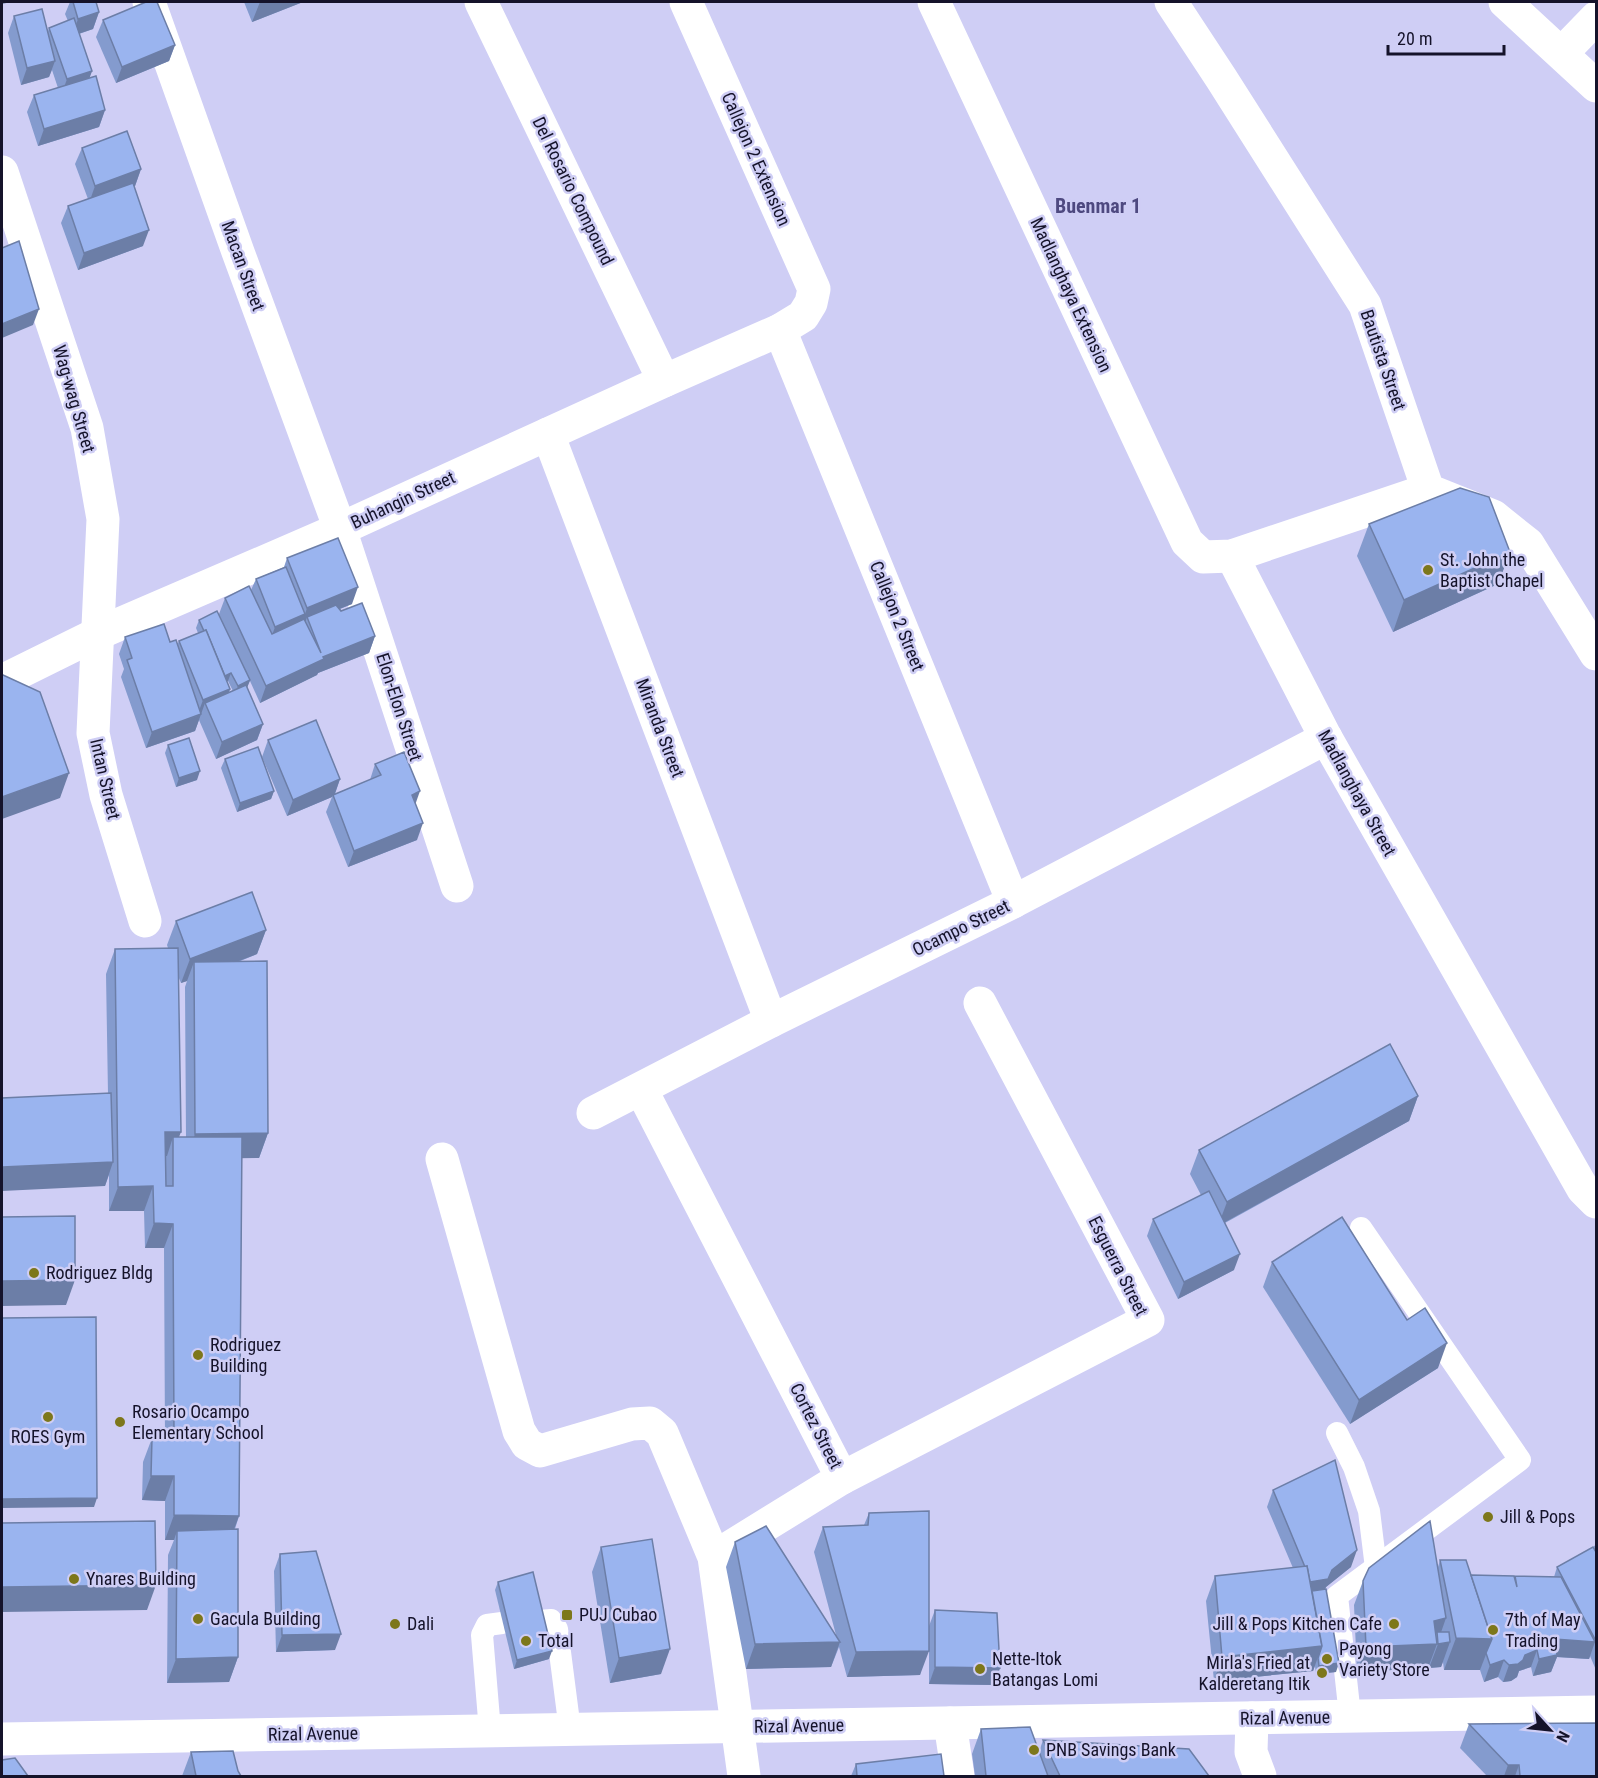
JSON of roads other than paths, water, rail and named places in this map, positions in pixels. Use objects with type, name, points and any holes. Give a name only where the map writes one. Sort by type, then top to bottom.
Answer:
[{"type":"street","name":"Macan Street","points":[[149,2],[340,529]]},
{"type":"street","name":"Del Rosario Compound","points":[[481,2],[664,381]]},
{"type":"street","name":"Callejon 2 Extension","points":[[686,2],[814,289],[811,303],[791,323]]},
{"type":"street","name":"Madlanghaya Extension","points":[[934,2],[1187,542],[1203,557],[1232,556]]},
{"type":"street","name":"Bautista Street","points":[[1171,2],[1365,305],[1428,490]]},
{"type":"street","points":[[1505,2],[1596,86]]},
{"type":"street","points":[[1562,53],[1596,18]]},
{"type":"street","name":"Wag-wag Street","points":[[2,172],[87,428],[103,519],[99,633]]},
{"type":"street","name":"Buhangin Street","points":[[2,681],[99,633],[340,529],[791,323]]},
{"type":"street","name":"Callejon 2 Street","points":[[791,323],[1013,902]]},
{"type":"street","name":"Miranda Street","points":[[548,434],[771,1022]]},
{"type":"street","points":[[1232,556],[1428,490],[1492,516],[1528,544],[1596,654]]},
{"type":"street","name":"Elon-Elon Street","points":[[340,529],[457,886]]},
{"type":"street","name":"Madlanghaya Street","points":[[1232,556],[1326,738],[1583,1189],[1596,1202]]},
{"type":"street","name":"Intan Street","points":[[99,633],[93,733],[106,795],[145,921]]},
{"type":"street","name":"Ocampo Street","points":[[593,1113],[1013,902],[1326,738]]},
{"type":"street","name":"Esguerra Street","points":[[842,1478],[1148,1320],[980,1003]]},
{"type":"street","name":"Cortez Street","points":[[641,1089],[842,1478],[714,1557]]},
{"type":"street","points":[[442,1159],[519,1431],[527,1444],[540,1451],[633,1424],[650,1423],[662,1433],[714,1557],[744,1776]]},
{"type":"street","name":"Rizal Avenue","points":[[6,1752],[490,1731],[1596,1712]]},
{"type":"street","points":[[1252,1718],[1251,1752],[1260,1776]]},
{"type":"street","points":[[950,1723],[958,1776]]},
{"type":"lane","points":[[1350,1716],[1337,1596],[1520,1460],[1361,1228]]},
{"type":"lane","points":[[1337,1433],[1354,1467],[1369,1511],[1376,1568]]},
{"type":"lane","points":[[539,1621],[551,1620],[557,1629],[570,1730]]},
{"type":"lane","points":[[490,1731],[482,1635],[487,1625],[502,1623]]},
{"type":"place","name":"St. John the Baptist Chapel","points":[[1428,570]]},
{"type":"place","name":"Rodriguez Bldg","points":[[34,1273]]},
{"type":"place","name":"Rodriguez Building","points":[[198,1355]]},
{"type":"place","name":"ROES Gym","points":[[48,1417]]},
{"type":"place","name":"Rosario Ocampo Elementary School","points":[[120,1422]]},
{"type":"place","name":"Jill & Pops","points":[[1488,1517]]},
{"type":"place","name":"Ynares Building","points":[[74,1579]]},
{"type":"place","name":"PUJ Cubao","points":[[567,1615]]},
{"type":"place","name":"Gacula Building","points":[[198,1619]]},
{"type":"place","name":"Dali","points":[[395,1624]]},
{"type":"place","name":"Jill & Pops Kitchen Cafe","points":[[1394,1624]]},
{"type":"place","name":"7th of May Trading","points":[[1493,1630]]},
{"type":"place","name":"Total","points":[[526,1641]]},
{"type":"place","name":"Payong Variety Store","points":[[1327,1659]]},
{"type":"place","name":"Nette-Itok Batangas Lomi","points":[[980,1669]]},
{"type":"place","name":"Mirla's Fried at Kalderetang Itik","points":[[1322,1673]]},
{"type":"place","name":"PNB Savings Bank","points":[[1034,1750]]},
{"type":"district","name":"Buenmar 1","points":[[1098,206]]}]
